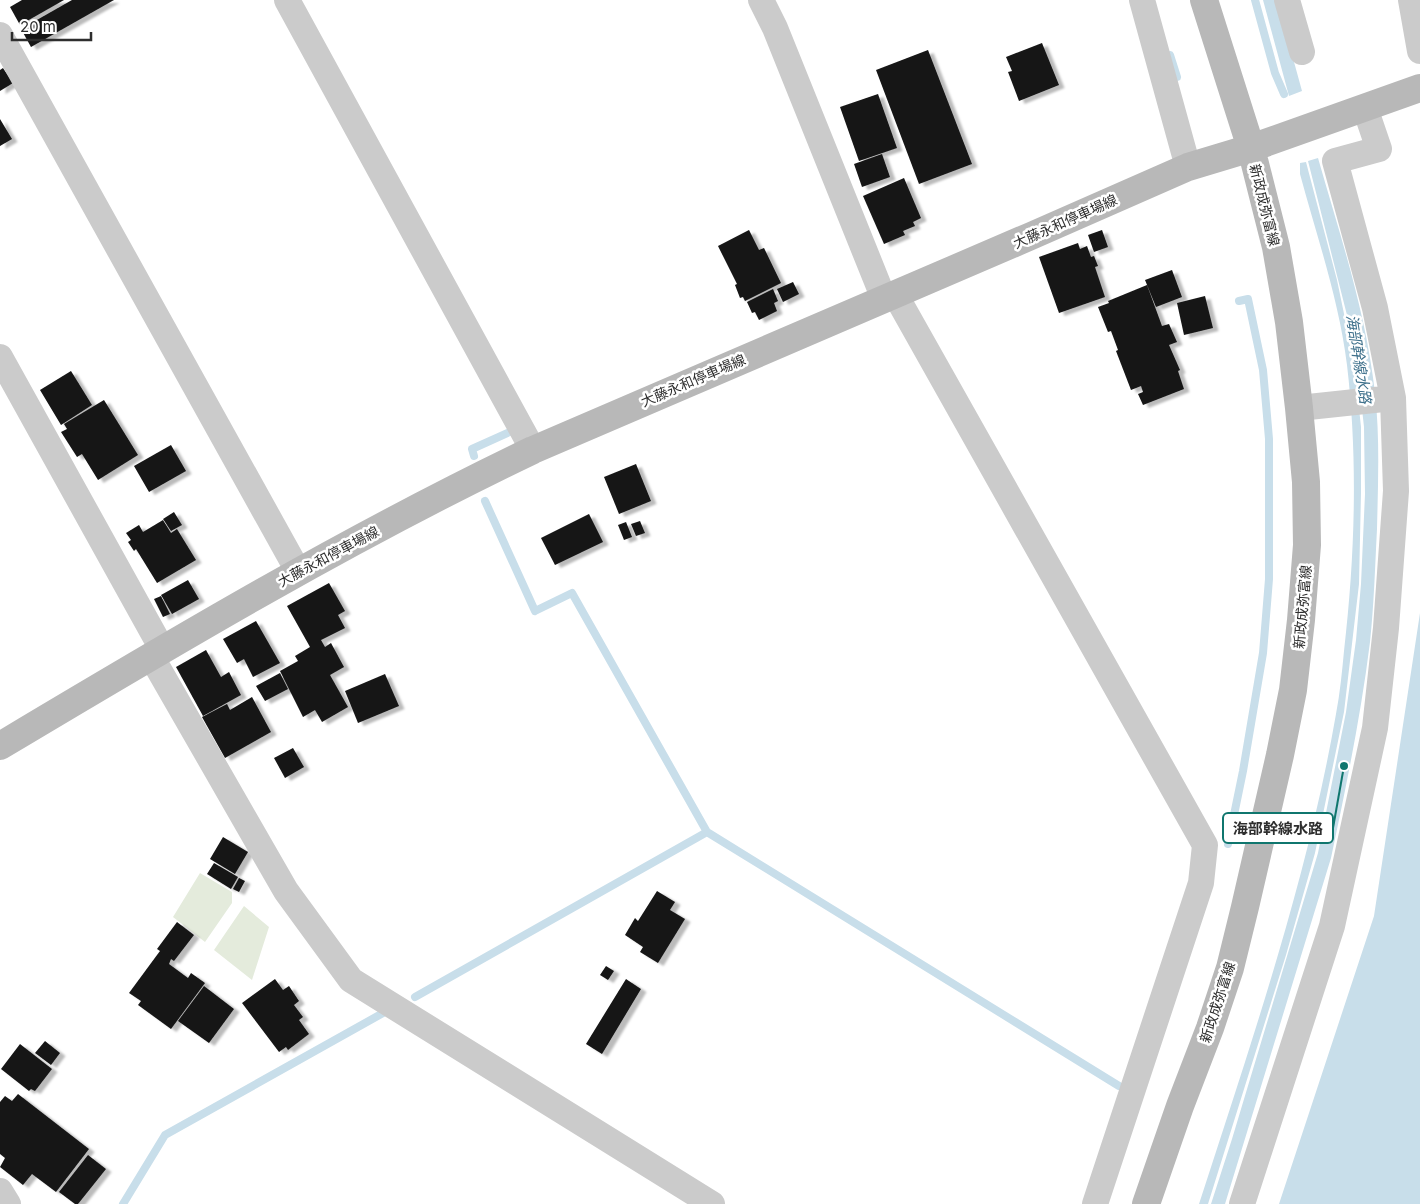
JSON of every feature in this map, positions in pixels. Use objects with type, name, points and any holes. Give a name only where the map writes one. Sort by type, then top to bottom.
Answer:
[{"type":"main road","name":"新政成弥富線","points":[[1146,1204],[1230,968],[1280,755],[1302,620],[1307,545],[1306,482],[1290,322],[1279,266],[1251,148],[1204,0]]},
{"type":"main road","name":"大藤永和停車場線","points":[[0,746],[156,652],[298,571],[477,476],[533,450],[1188,167],[1251,148],[1420,88]]},
{"type":"street","points":[[287,0],[533,450]]},
{"type":"street","points":[[762,0],[890,296],[1205,845],[1200,883],[1095,1204]]},
{"type":"street","points":[[1142,0],[1188,167]]},
{"type":"street","points":[[1287,0],[1302,52]]},
{"type":"street","points":[[1412,0],[1420,51]]},
{"type":"street","points":[[0,35],[298,571]]},
{"type":"street","points":[[1242,1204],[1332,926],[1375,728],[1386,628],[1396,491],[1387,399],[1375,308],[1335,161],[1379,149],[1365,108]]},
{"type":"street","points":[[0,357],[156,652],[286,891],[351,980],[712,1204]]},
{"type":"street","points":[[1299,408],[1387,399]]},
{"type":"street","points":[[0,1190],[8,1204]]},
{"type":"green space","points":[[200,873],[232,892],[232,903],[205,942],[173,917]]},
{"type":"green space","points":[[244,906],[269,927],[252,980],[214,950]]},
{"type":"water","points":[[1263,0],[1277,0],[1302,91],[1289,96]]},
{"type":"water","points":[[1318,158],[1359,303],[1371,363],[1377,410],[1377,529],[1370,642],[1358,724],[1331,858],[1225,1204],[1211,1204],[1318,853],[1346,712],[1356,640],[1361,584],[1365,494],[1364,427],[1350,327],[1308,161]]},
{"type":"water","points":[[1306,162],[1337,280],[1354,362],[1361,427],[1359,584],[1344,712],[1315,853],[1286,955],[1208,1204],[1199,1204],[1258,1022],[1310,838],[1337,706],[1348,615],[1353,544],[1354,472],[1347,365],[1339,317],[1300,174],[1300,163]]},
{"type":"water","points":[[1420,613],[1420,1204],[1279,1204],[1374,916]]},
{"type":"building","points":[[22,0],[64,0],[20,25],[10,7]]},
{"type":"building","points":[[72,0],[114,0],[31,47],[21,29]]},
{"type":"building","points":[[1042,43],[1059,85],[1019,101],[1008,72],[1012,71],[1006,57]]},
{"type":"building","points":[[928,50],[972,164],[919,184],[876,70]]},
{"type":"building","points":[[3,68],[13,83],[0,91],[0,70]]},
{"type":"building","points":[[878,94],[897,148],[859,161],[840,107]]},
{"type":"building","points":[[0,119],[12,139],[0,146]]},
{"type":"building","points":[[882,154],[890,177],[862,187],[854,164]]},
{"type":"building","points":[[904,178],[921,218],[913,222],[915,226],[903,231],[905,235],[884,244],[863,196]]},
{"type":"building","points":[[749,230],[759,250],[764,248],[781,283],[745,301],[743,297],[740,298],[735,285],[737,284],[718,246]]},
{"type":"building","points":[[1102,230],[1108,247],[1094,252],[1088,235]]},
{"type":"building","points":[[1078,243],[1080,249],[1087,246],[1091,257],[1094,256],[1098,266],[1095,267],[1105,297],[1059,313],[1039,257]]},
{"type":"building","points":[[1172,270],[1182,297],[1156,307],[1145,280]]},
{"type":"building","points":[[793,282],[799,294],[783,302],[777,289]]},
{"type":"building","points":[[1147,285],[1162,326],[1169,324],[1177,342],[1169,345],[1180,370],[1178,371],[1184,389],[1143,405],[1138,394],[1143,392],[1141,386],[1131,390],[1116,351],[1118,350],[1111,331],[1108,332],[1098,307]]},
{"type":"building","points":[[773,289],[778,301],[774,303],[777,311],[759,320],[755,312],[752,313],[747,302]]},
{"type":"building","points":[[1205,296],[1213,328],[1184,335],[1177,303]]},
{"type":"building","points":[[71,371],[92,405],[61,425],[40,390]]},
{"type":"building","points":[[104,400],[138,455],[98,480],[82,454],[77,457],[61,432],[67,429],[64,424]]},
{"type":"building","points":[[171,445],[186,471],[149,492],[134,466]]},
{"type":"building","points":[[636,464],[651,501],[619,514],[604,477]]},
{"type":"building","points":[[174,512],[182,525],[171,531],[163,519]]},
{"type":"building","points":[[589,514],[603,542],[555,565],[541,538]]},
{"type":"building","points":[[163,520],[171,533],[177,529],[196,560],[157,583],[136,549],[134,551],[128,542],[131,540],[126,533],[139,525],[143,532]]},
{"type":"building","points":[[640,521],[645,533],[636,536],[631,524]]},
{"type":"building","points":[[626,522],[632,537],[624,540],[618,525]]},
{"type":"building","points":[[188,580],[199,599],[172,614],[161,595]]},
{"type":"building","points":[[329,583],[345,611],[338,615],[345,628],[321,640],[325,647],[331,643],[344,667],[330,675],[348,707],[322,722],[315,710],[303,717],[280,671],[298,661],[295,656],[310,647],[287,606]]},
{"type":"building","points":[[161,596],[170,614],[163,617],[154,599]]},
{"type":"building","points":[[256,621],[280,663],[253,677],[244,659],[237,663],[223,639]]},
{"type":"building","points":[[206,650],[221,677],[229,672],[241,695],[203,716],[176,667]]},
{"type":"building","points":[[280,673],[288,689],[265,701],[256,686]]},
{"type":"building","points":[[385,674],[399,706],[358,723],[345,691]]},
{"type":"building","points":[[252,697],[271,732],[225,758],[202,717],[227,704],[230,710]]},
{"type":"building","points":[[293,748],[304,767],[285,778],[274,758]]},
{"type":"building","points":[[223,837],[248,852],[235,874],[210,859]]},
{"type":"building","points":[[214,863],[238,877],[231,889],[207,874]]},
{"type":"building","points":[[239,878],[245,881],[239,892],[233,889]]},
{"type":"building","points":[[657,891],[675,902],[670,910],[685,919],[658,963],[640,952],[643,947],[625,935],[635,918],[638,921]]},
{"type":"building","points":[[177,922],[194,935],[174,961],[171,959],[169,964],[188,978],[191,973],[205,983],[171,1029],[138,1005],[141,1001],[129,993],[160,951],[157,949]]},
{"type":"building","points":[[606,966],[614,971],[608,980],[600,975]]},
{"type":"building","points":[[275,979],[283,990],[289,986],[299,1001],[294,1005],[303,1017],[299,1020],[309,1034],[288,1050],[286,1047],[279,1052],[242,1003]]},
{"type":"building","points":[[626,979],[641,989],[602,1054],[586,1044]]},
{"type":"building","points":[[204,986],[234,1009],[209,1043],[178,1021]]},
{"type":"building","points":[[45,1041],[60,1053],[51,1065],[35,1053]]},
{"type":"building","points":[[20,1044],[52,1069],[35,1091],[31,1089],[29,1091],[1,1069]]},
{"type":"building","points":[[18,1094],[89,1149],[56,1192],[32,1174],[23,1185],[0,1167],[5,1158],[0,1154],[0,1102],[5,1096],[12,1101]]},
{"type":"building","points":[[88,1155],[106,1169],[78,1204],[75,1204],[59,1192]]},
{"type":"waterway","points":[[1255,0],[1275,73],[1284,94]]},
{"type":"waterway","points":[[1170,55],[1177,77]]},
{"type":"waterway","points":[[1228,844],[1243,771],[1263,653],[1269,579],[1269,439],[1263,370],[1248,299],[1239,301]]},
{"type":"waterway","points":[[474,456],[472,449],[514,430],[512,427]]},
{"type":"waterway","points":[[485,501],[535,611],[572,593],[707,832],[1119,1086]]},
{"type":"waterway","points":[[415,997],[707,832]]},
{"type":"waterway","points":[[123,1204],[165,1135],[383,1013]]},
{"type":"place","name":"海部幹線水路","points":[[1344,766]]}]
